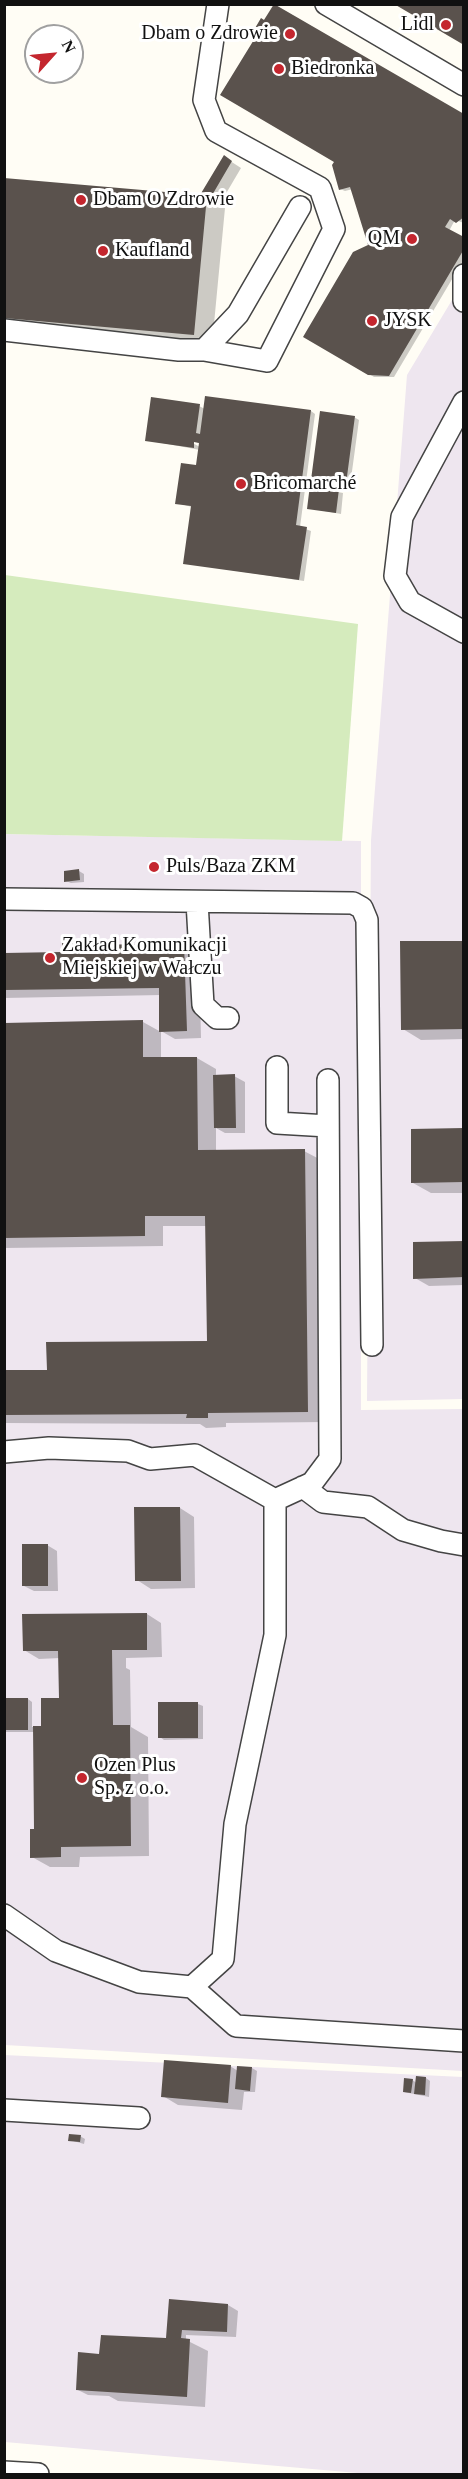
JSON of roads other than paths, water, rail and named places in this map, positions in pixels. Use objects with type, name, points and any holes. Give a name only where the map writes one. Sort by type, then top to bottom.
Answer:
[{"type":"street","points":[[4,330],[179,350],[204,350],[267,361],[334,229],[320,188],[216,130],[204,100],[218,4]]},
{"type":"street","points":[[326,4],[464,85]]},
{"type":"street","points":[[204,350],[238,314],[300,207]]},
{"type":"street","points":[[464,275],[464,301]]},
{"type":"street","points":[[464,402],[402,517],[394,576],[410,602],[464,632]]},
{"type":"street","points":[[4,899],[353,903],[362,908],[367,920],[372,1345]]},
{"type":"street","points":[[197,902],[203,1005],[217,1018],[228,1018]]},
{"type":"street","points":[[277,1067],[277,1123],[328,1126]]},
{"type":"street","points":[[275,1500],[312,1483],[330,1458],[328,1080]]},
{"type":"street","points":[[4,1452],[49,1448],[128,1451],[150,1459],[195,1455],[275,1500]]},
{"type":"street","points":[[303,1487],[322,1502],[368,1507],[403,1530],[464,1545]]},
{"type":"street","points":[[192,1987],[223,1959],[235,1824],[275,1635],[275,1500]]},
{"type":"street","points":[[4,1915],[56,1951],[139,1983],[192,1987],[236,2026],[464,2041]]},
{"type":"street","points":[[4,2110],[139,2118]]},
{"type":"street","points":[[4,2472],[38,2475]]},
{"type":"place","name":"Lidl","points":[[446,25]]},
{"type":"place","name":"Dbam o Zdrowie","points":[[290,34]]},
{"type":"place","name":"Biedronka","points":[[279,69]]},
{"type":"place","name":"Dbam O Zdrowie","points":[[81,200]]},
{"type":"place","name":"QM","points":[[412,239]]},
{"type":"place","name":"Kaufland","points":[[103,251]]},
{"type":"place","name":"JYSK","points":[[372,321]]},
{"type":"place","name":"Bricomarché","points":[[241,484]]},
{"type":"place","name":"Puls/Baza ZKM","points":[[154,867]]},
{"type":"place","name":"Zakład Komunikacji Miejskiej w Wałczu","points":[[50,958]]},
{"type":"place","name":"Ozen Plus Sp. z o.o.","points":[[82,1778]]}]
